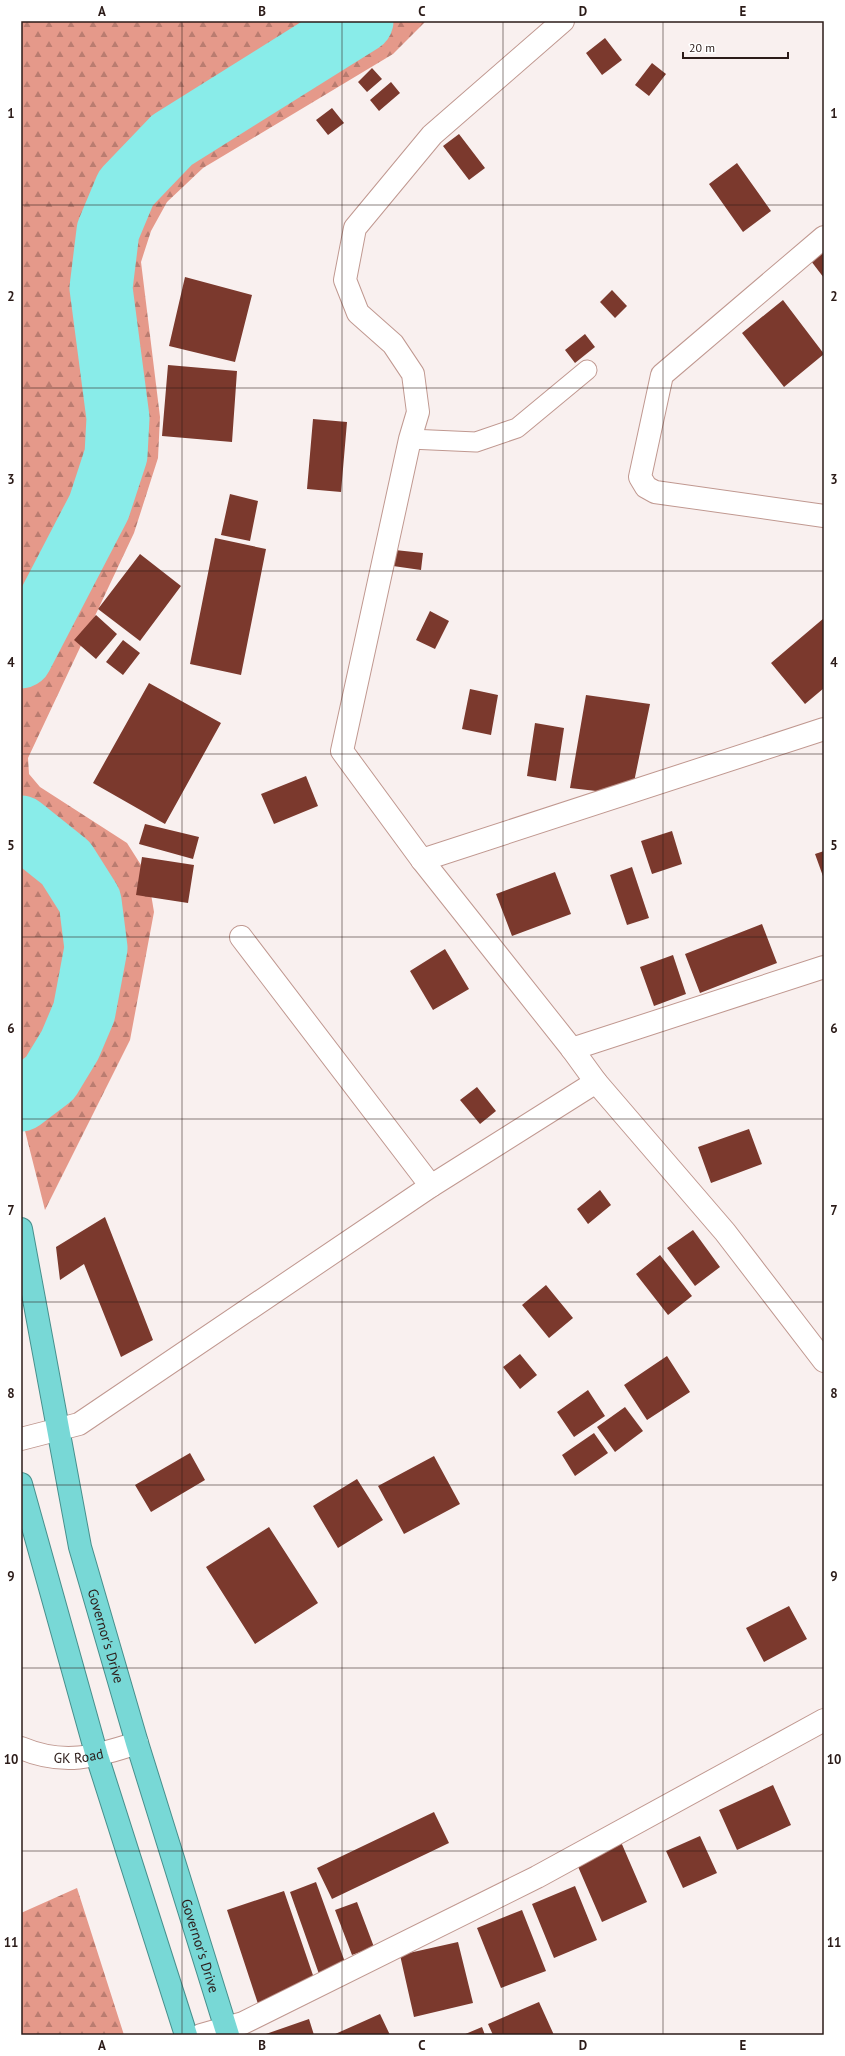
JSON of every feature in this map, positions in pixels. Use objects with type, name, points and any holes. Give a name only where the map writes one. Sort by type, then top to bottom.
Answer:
[{"type":"highway","name":"Governor's Drive","points":[[21,1229],[80,1547],[136,1743],[227,2032]]},
{"type":"highway","points":[[21,1484],[97,1756],[186,2035]]},
{"type":"street","points":[[563,21],[432,136],[355,228],[345,280],[358,313],[393,344],[413,374],[418,412],[410,439],[342,751],[422,860],[572,1049],[596,1082],[725,1232],[824,1361]]},
{"type":"street","points":[[824,237],[662,375],[640,478],[646,488],[655,492],[824,516]]},
{"type":"street","points":[[422,860],[824,730]]},
{"type":"street","points":[[241,937],[431,1186]]},
{"type":"street","points":[[572,1049],[824,967]]},
{"type":"street","points":[[21,1439],[79,1424],[431,1186],[596,1082]]},
{"type":"street","points":[[201,2035],[227,2032],[537,1877],[824,1720]]},
{"type":"street","name":"GK Road","points":[[21,1748],[61,1760],[97,1756],[136,1743]]},
{"type":"lane","points":[[410,439],[476,442],[517,428],[587,370]]},
{"type":"green space","points":[[21,21],[426,21],[393,54],[203,168],[167,202],[151,231],[141,262],[160,417],[158,458],[134,533],[28,758],[29,774],[40,787],[127,843],[148,876],[154,912],[130,1040],[45,1210],[21,1115]]},
{"type":"green space","points":[[77,1888],[124,2035],[21,2035],[21,1913]]},
{"type":"building","points":[[605,38],[622,60],[602,75],[586,53]]},
{"type":"building","points":[[652,63],[666,74],[649,96],[635,85]]},
{"type":"building","points":[[372,68],[382,79],[367,92],[358,82]]},
{"type":"building","points":[[391,82],[400,93],[379,111],[370,100]]},
{"type":"building","points":[[332,108],[344,123],[328,135],[316,120]]},
{"type":"building","points":[[459,134],[485,168],[469,180],[443,146]]},
{"type":"building","points":[[737,163],[771,211],[743,232],[709,184]]},
{"type":"building","points":[[824,252],[824,278],[811,261]]},
{"type":"building","points":[[185,277],[252,295],[235,362],[169,346]]},
{"type":"building","points":[[612,290],[627,306],[615,318],[600,302]]},
{"type":"building","points":[[783,300],[824,354],[784,387],[742,333]]},
{"type":"building","points":[[585,334],[595,347],[575,363],[565,350]]},
{"type":"building","points":[[168,365],[237,371],[232,442],[162,436]]},
{"type":"building","points":[[313,419],[347,422],[341,492],[307,489]]},
{"type":"building","points":[[230,494],[258,501],[250,541],[221,535]]},
{"type":"building","points":[[215,538],[266,549],[241,675],[190,664]]},
{"type":"building","points":[[395,550],[423,553],[421,570],[393,566]]},
{"type":"building","points":[[140,554],[181,586],[140,641],[98,609]]},
{"type":"building","points":[[430,611],[449,621],[435,649],[416,640]]},
{"type":"building","points":[[96,615],[117,634],[96,659],[74,640]]},
{"type":"building","points":[[824,618],[824,688],[805,704],[771,663]]},
{"type":"building","points":[[123,640],[140,653],[123,675],[106,662]]},
{"type":"building","points":[[149,683],[221,723],[165,824],[93,783]]},
{"type":"building","points":[[470,689],[498,695],[491,735],[462,729]]},
{"type":"building","points":[[586,695],[650,704],[634,782],[605,792],[570,788]]},
{"type":"building","points":[[535,723],[564,728],[556,781],[527,776]]},
{"type":"building","points":[[306,776],[318,806],[274,824],[261,794]]},
{"type":"building","points":[[145,824],[199,837],[193,859],[139,844]]},
{"type":"building","points":[[672,831],[682,864],[652,874],[641,841]]},
{"type":"building","points":[[824,851],[824,879],[815,854]]},
{"type":"building","points":[[142,857],[194,865],[188,903],[136,895]]},
{"type":"building","points":[[632,867],[649,918],[627,925],[610,875]]},
{"type":"building","points":[[555,872],[571,914],[512,936],[496,894]]},
{"type":"building","points":[[762,924],[777,963],[700,993],[685,954]]},
{"type":"building","points":[[445,949],[469,989],[433,1010],[410,971]]},
{"type":"building","points":[[673,955],[686,994],[654,1006],[640,967]]},
{"type":"building","points":[[477,1087],[496,1111],[480,1124],[460,1100]]},
{"type":"building","points":[[749,1129],[762,1164],[711,1183],[698,1147]]},
{"type":"building","points":[[600,1190],[611,1205],[588,1224],[577,1209]]},
{"type":"building","points":[[105,1217],[153,1340],[121,1357],[84,1264],[60,1280],[56,1247]]},
{"type":"building","points":[[693,1230],[720,1267],[695,1286],[667,1248]]},
{"type":"building","points":[[660,1255],[692,1296],[668,1315],[636,1274]]},
{"type":"building","points":[[546,1285],[573,1318],[549,1338],[522,1305]]},
{"type":"building","points":[[520,1354],[537,1375],[520,1389],[503,1367]]},
{"type":"building","points":[[667,1356],[690,1392],[647,1420],[624,1385]]},
{"type":"building","points":[[588,1390],[605,1416],[574,1437],[557,1412]]},
{"type":"building","points":[[625,1407],[643,1431],[615,1452],[597,1427]]},
{"type":"building","points":[[594,1433],[608,1453],[575,1476],[562,1455]]},
{"type":"building","points":[[190,1453],[205,1480],[151,1512],[135,1485]]},
{"type":"building","points":[[434,1456],[460,1504],[404,1534],[378,1486]]},
{"type":"building","points":[[357,1479],[383,1520],[338,1548],[313,1506]]},
{"type":"building","points":[[269,1527],[318,1603],[255,1644],[206,1567]]},
{"type":"building","points":[[789,1606],[807,1639],[764,1662],[746,1628]]},
{"type":"building","points":[[773,1785],[791,1825],[737,1850],[719,1810]]},
{"type":"building","points":[[434,1812],[449,1843],[332,1899],[317,1868]]},
{"type":"building","points":[[700,1836],[717,1873],[683,1888],[666,1851]]},
{"type":"building","points":[[621,1842],[647,1902],[602,1922],[576,1862]]},
{"type":"building","points":[[316,1882],[346,1965],[319,1974],[290,1892]]},
{"type":"building","points":[[575,1886],[597,1940],[554,1958],[532,1904]]},
{"type":"building","points":[[284,1891],[316,1984],[258,2004],[227,1910]]},
{"type":"building","points":[[357,1902],[374,1947],[352,1955],[335,1910]]},
{"type":"building","points":[[522,1910],[546,1971],[501,1988],[477,1928]]},
{"type":"building","points":[[458,1942],[473,2003],[414,2017],[400,1955]]},
{"type":"building","points":[[539,2002],[554,2035],[493,2035],[488,2024]]},
{"type":"building","points":[[380,2014],[390,2035],[333,2035]]},
{"type":"building","points":[[309,2019],[314,2035],[263,2035]]},
{"type":"building","points":[[482,2027],[485,2035],[463,2035]]},
{"type":"waterway","points":[[21,657],[99,507],[116,455],[118,418],[101,288],[108,231],[126,188],[172,140],[362,21]]},
{"type":"waterway","points":[[21,827],[66,863],[90,901],[96,948],[84,1012],[70,1045],[50,1078],[21,1100]]}]
